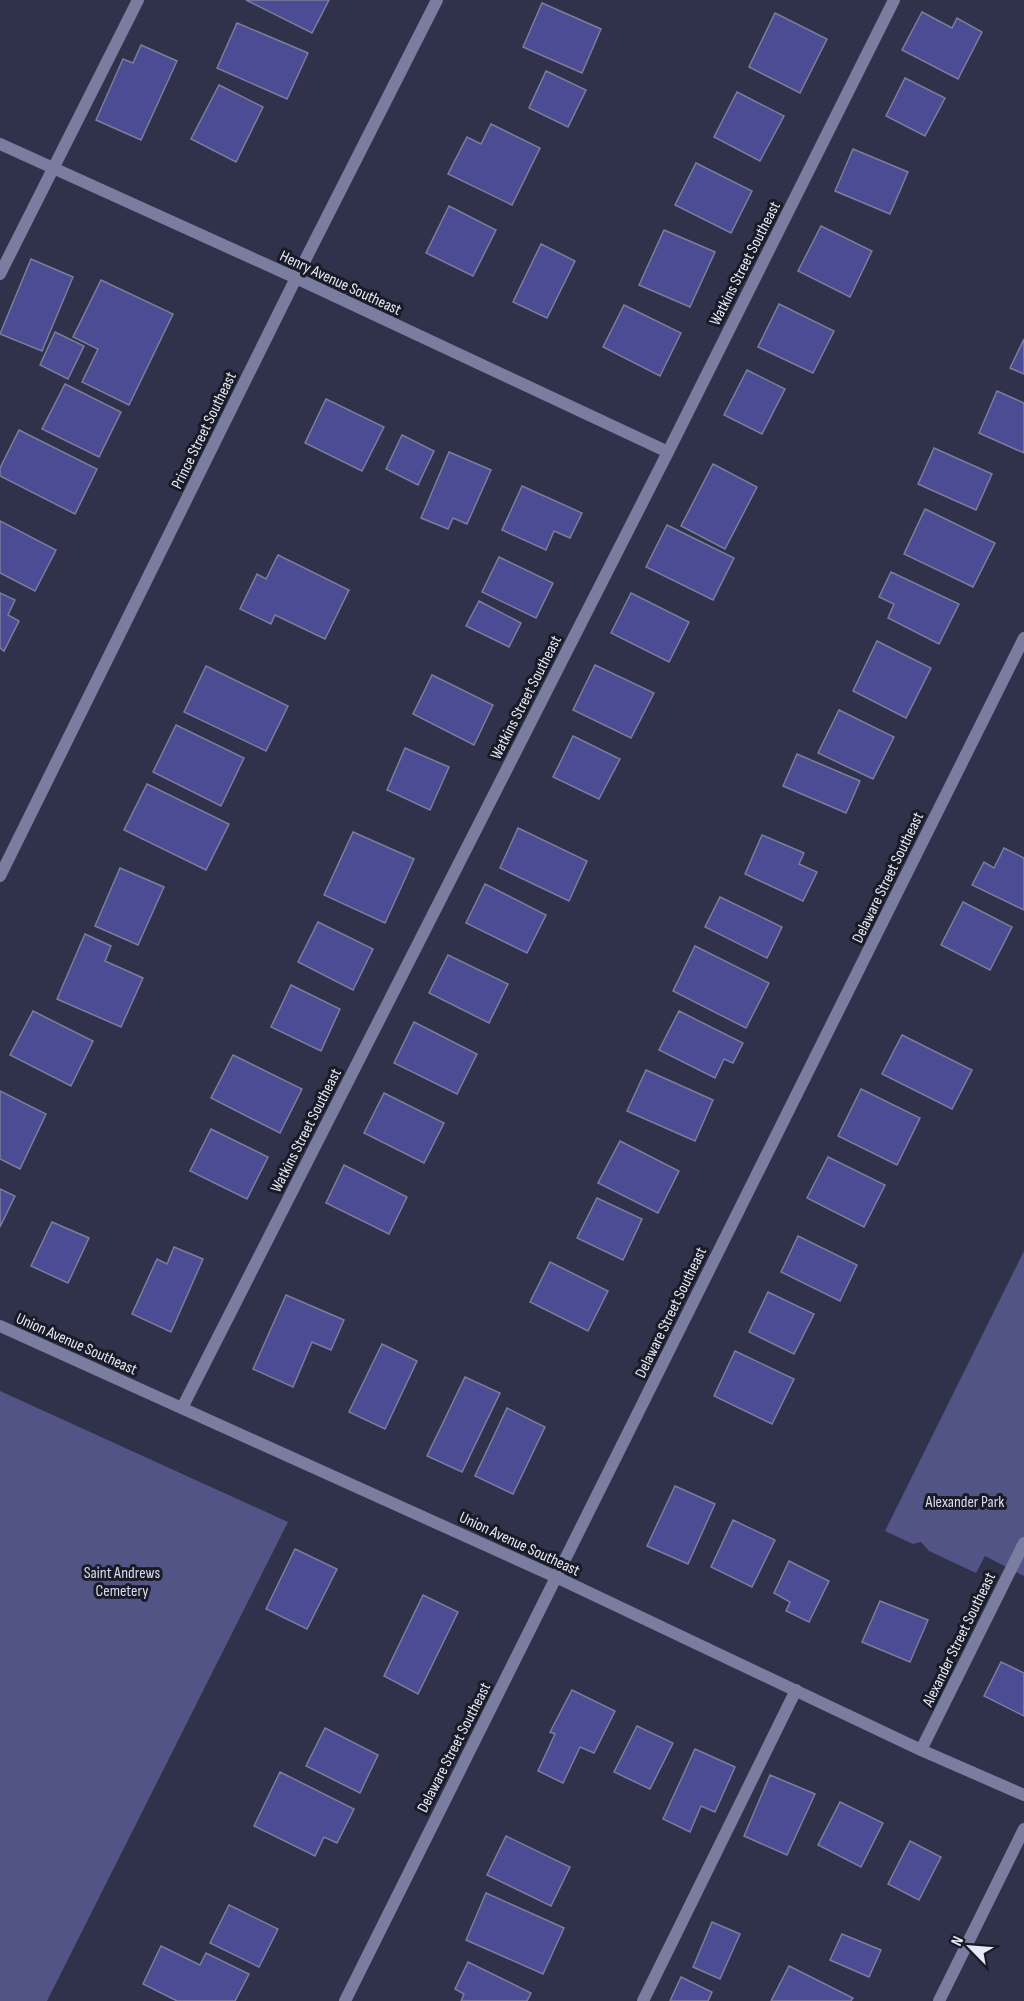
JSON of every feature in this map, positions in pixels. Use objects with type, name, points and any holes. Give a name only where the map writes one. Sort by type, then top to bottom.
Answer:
[{"type":"street","points":[[0,274],[138,0]]},
{"type":"street","name":"Prince Street Southeast","points":[[0,876],[296,278],[437,0]]},
{"type":"street","name":"Watkins Street Southeast","points":[[182,1408],[668,452],[894,0]]},
{"type":"street","name":"Henry Avenue Southeast","points":[[0,144],[296,278],[668,452]]},
{"type":"street","name":"Delaware Street Southeast","points":[[345,2001],[1024,638]]},
{"type":"street","name":"Union Avenue Southeast","points":[[0,1326],[556,1577],[921,1750],[1024,1796]]},
{"type":"street","name":"Alexander Street Southeast","points":[[921,1750],[1024,1543]]},
{"type":"street","points":[[643,2001],[796,1690]]},
{"type":"street","points":[[939,2001],[1024,1829]]},
{"type":"green space","name":"Alexander Park","points":[[1024,1251],[1024,1576],[985,1556],[976,1573],[929,1551],[921,1542],[913,1544],[885,1531]]},
{"type":"green space","name":"Saint Andrews Cemetery","points":[[0,1391],[288,1522],[47,2001],[0,2001]]},
{"type":"building","points":[[246,0],[329,0],[312,33]]},
{"type":"building","points":[[542,3],[601,29],[582,73],[523,47]]},
{"type":"building","points":[[922,12],[952,28],[957,18],[982,32],[958,79],[902,50]]},
{"type":"building","points":[[775,13],[827,39],[800,93],[749,67]]},
{"type":"building","points":[[237,23],[308,53],[287,99],[217,68]]},
{"type":"building","points":[[141,45],[177,61],[141,140],[96,120],[123,59],[133,63]]},
{"type":"building","points":[[546,71],[586,90],[568,127],[529,108]]},
{"type":"building","points":[[905,78],[945,98],[925,136],[886,116]]},
{"type":"building","points":[[219,85],[263,107],[236,162],[191,139]]},
{"type":"building","points":[[737,92],[784,116],[760,161],[714,137]]},
{"type":"building","points":[[491,124],[540,148],[512,205],[448,174],[467,137],[481,144]]},
{"type":"building","points":[[853,149],[908,172],[890,214],[835,191]]},
{"type":"building","points":[[696,163],[752,191],[731,233],[675,205]]},
{"type":"building","points":[[449,206],[496,230],[473,276],[426,253]]},
{"type":"building","points":[[821,226],[872,251],[850,297],[798,271]]},
{"type":"building","points":[[664,230],[715,252],[690,307],[639,285]]},
{"type":"building","points":[[541,244],[575,261],[547,318],[513,302]]},
{"type":"building","points":[[31,259],[73,277],[42,351],[0,334]]},
{"type":"building","points":[[101,280],[173,314],[129,405],[82,382],[98,349],[73,337]]},
{"type":"building","points":[[779,304],[834,331],[813,373],[758,347]]},
{"type":"building","points":[[624,305],[681,333],[660,376],[603,347]]},
{"type":"building","points":[[55,332],[84,346],[68,379],[40,365]]},
{"type":"building","points":[[1024,339],[1024,374],[1010,368]]},
{"type":"building","points":[[747,370],[785,389],[762,434],[724,415]]},
{"type":"building","points":[[65,384],[121,412],[99,457],[42,429]]},
{"type":"building","points":[[997,391],[1024,403],[1024,453],[979,433]]},
{"type":"building","points":[[326,399],[384,427],[362,471],[305,443]]},
{"type":"building","points":[[19,430],[97,469],[75,514],[0,476],[0,468]]},
{"type":"building","points":[[402,435],[434,451],[418,485],[386,469]]},
{"type":"building","points":[[934,448],[992,474],[976,510],[918,484]]},
{"type":"building","points":[[449,452],[491,470],[467,524],[453,518],[448,529],[421,518]]},
{"type":"building","points":[[713,464],[757,487],[725,549],[681,526]]},
{"type":"building","points":[[522,486],[582,513],[570,538],[554,531],[546,550],[502,530]]},
{"type":"building","points":[[925,509],[995,543],[973,587],[904,554]]},
{"type":"building","points":[[0,521],[56,550],[35,591],[0,573]]},
{"type":"building","points":[[667,525],[734,558],[713,600],[646,567]]},
{"type":"building","points":[[278,555],[349,590],[325,639],[275,615],[271,624],[240,609],[257,574],[266,579]]},
{"type":"building","points":[[499,557],[553,583],[536,618],[482,592]]},
{"type":"building","points":[[891,572],[959,604],[939,644],[888,618],[894,604],[879,597]]},
{"type":"building","points":[[0,593],[15,600],[8,615],[19,621],[4,651],[0,648]]},
{"type":"building","points":[[631,593],[689,622],[669,662],[611,633]]},
{"type":"building","points":[[479,601],[521,623],[509,647],[466,626]]},
{"type":"building","points":[[877,641],[931,668],[906,718],[853,691]]},
{"type":"building","points":[[595,665],[654,693],[631,738],[573,710]]},
{"type":"building","points":[[206,666],[288,706],[266,751],[184,712]]},
{"type":"building","points":[[432,675],[493,705],[474,745],[413,714]]},
{"type":"building","points":[[839,710],[894,737],[873,779],[818,753]]},
{"type":"building","points":[[176,725],[244,758],[221,806],[153,772]]},
{"type":"building","points":[[573,736],[620,759],[599,799],[553,777]]},
{"type":"building","points":[[405,748],[449,767],[430,810],[387,790]]},
{"type":"building","points":[[797,754],[860,781],[846,813],[783,786]]},
{"type":"building","points":[[147,784],[229,824],[206,870],[124,830]]},
{"type":"building","points":[[518,828],[587,861],[569,901],[500,868]]},
{"type":"building","points":[[353,832],[414,859],[385,923],[324,895]]},
{"type":"building","points":[[762,835],[804,853],[799,864],[817,872],[803,901],[745,874]]},
{"type":"building","points":[[1004,848],[1024,858],[1024,910],[972,885],[984,862],[994,868]]},
{"type":"building","points":[[120,868],[164,887],[138,945],[95,926]]},
{"type":"building","points":[[485,884],[546,915],[527,953],[466,923]]},
{"type":"building","points":[[720,897],[782,927],[767,958],[705,927]]},
{"type":"building","points":[[963,902],[1012,927],[990,970],[941,945]]},
{"type":"building","points":[[318,922],[373,949],[353,990],[298,962]]},
{"type":"building","points":[[85,934],[111,946],[105,961],[143,978],[121,1027],[57,999]]},
{"type":"building","points":[[695,946],[769,983],[746,1028],[673,991]]},
{"type":"building","points":[[448,955],[508,984],[489,1023],[429,993]]},
{"type":"building","points":[[291,985],[340,1009],[321,1051],[271,1027]]},
{"type":"building","points":[[33,1011],[93,1041],[71,1086],[10,1055]]},
{"type":"building","points":[[679,1011],[743,1043],[733,1063],[724,1059],[715,1078],[659,1050]]},
{"type":"building","points":[[414,1022],[477,1054],[457,1094],[394,1063]]},
{"type":"building","points":[[902,1035],[972,1070],[952,1109],[882,1074]]},
{"type":"building","points":[[233,1055],[302,1089],[280,1133],[211,1098]]},
{"type":"building","points":[[646,1070],[713,1100],[695,1141],[627,1111]]},
{"type":"building","points":[[861,1089],[920,1118],[897,1165],[838,1136]]},
{"type":"building","points":[[0,1091],[46,1114],[20,1169],[0,1159]]},
{"type":"building","points":[[384,1093],[444,1123],[424,1163],[364,1133]]},
{"type":"building","points":[[211,1129],[268,1157],[247,1199],[190,1171]]},
{"type":"building","points":[[620,1141],[679,1171],[658,1213],[598,1183]]},
{"type":"building","points":[[828,1157],[885,1185],[864,1227],[807,1198]]},
{"type":"building","points":[[344,1165],[407,1197],[389,1234],[326,1203]]},
{"type":"building","points":[[0,1189],[15,1196],[0,1227]]},
{"type":"building","points":[[597,1198],[642,1219],[623,1260],[577,1238]]},
{"type":"building","points":[[52,1222],[89,1238],[68,1283],[31,1266]]},
{"type":"building","points":[[798,1236],[857,1265],[840,1301],[781,1272]]},
{"type":"building","points":[[174,1247],[203,1259],[171,1332],[132,1314],[157,1259],[167,1264]]},
{"type":"building","points":[[550,1262],[608,1291],[588,1331],[530,1302]]},
{"type":"building","points":[[768,1292],[814,1314],[794,1354],[749,1332]]},
{"type":"building","points":[[286,1295],[344,1320],[331,1350],[312,1342],[293,1387],[253,1369]]},
{"type":"building","points":[[382,1344],[417,1361],[385,1429],[349,1412]]},
{"type":"building","points":[[735,1351],[794,1379],[772,1424],[714,1396]]},
{"type":"building","points":[[465,1377],[500,1393],[462,1472],[427,1456]]},
{"type":"building","points":[[507,1408],[545,1427],[513,1494],[475,1476]]},
{"type":"building","points":[[675,1486],[715,1504],[688,1564],[647,1546]]},
{"type":"building","points":[[733,1520],[775,1540],[752,1587],[711,1567]]},
{"type":"building","points":[[295,1549],[337,1569],[307,1629],[266,1609]]},
{"type":"building","points":[[789,1561],[829,1581],[809,1622],[786,1611],[790,1602],[774,1593]]},
{"type":"building","points":[[423,1595],[458,1612],[418,1694],[384,1676]]},
{"type":"building","points":[[880,1601],[928,1620],[910,1662],[862,1642]]},
{"type":"building","points":[[1001,1662],[1024,1673],[1024,1716],[984,1696]]},
{"type":"building","points":[[572,1690],[615,1711],[594,1753],[580,1747],[563,1783],[538,1771],[555,1734],[550,1732]]},
{"type":"building","points":[[637,1726],[673,1743],[650,1789],[614,1772]]},
{"type":"building","points":[[325,1728],[378,1755],[360,1793],[306,1766]]},
{"type":"building","points":[[695,1749],[735,1767],[715,1812],[701,1806],[690,1832],[663,1819]]},
{"type":"building","points":[[280,1772],[354,1809],[337,1843],[324,1837],[315,1856],[254,1826]]},
{"type":"building","points":[[770,1775],[815,1794],[787,1855],[744,1836]]},
{"type":"building","points":[[840,1802],[883,1823],[861,1867],[818,1845]]},
{"type":"building","points":[[506,1836],[570,1867],[551,1906],[487,1875]]},
{"type":"building","points":[[910,1841],[941,1857],[919,1900],[888,1884]]},
{"type":"building","points":[[486,1893],[564,1928],[543,1974],[466,1940]]},
{"type":"building","points":[[229,1905],[278,1929],[259,1967],[210,1943]]},
{"type":"building","points":[[712,1922],[740,1934],[720,1979],[693,1967]]},
{"type":"building","points":[[842,1934],[881,1950],[869,1977],[830,1960]]},
{"type":"building","points":[[161,1946],[200,1965],[206,1953],[249,1974],[235,2001],[177,2001],[143,1984]]},
{"type":"building","points":[[468,1962],[531,1993],[527,2001],[461,2001],[464,1994],[455,1989]]},
{"type":"building","points":[[789,1966],[853,1998],[851,2001],[771,2001]]},
{"type":"building","points":[[681,1977],[712,1992],[708,2001],[670,2001]]}]
